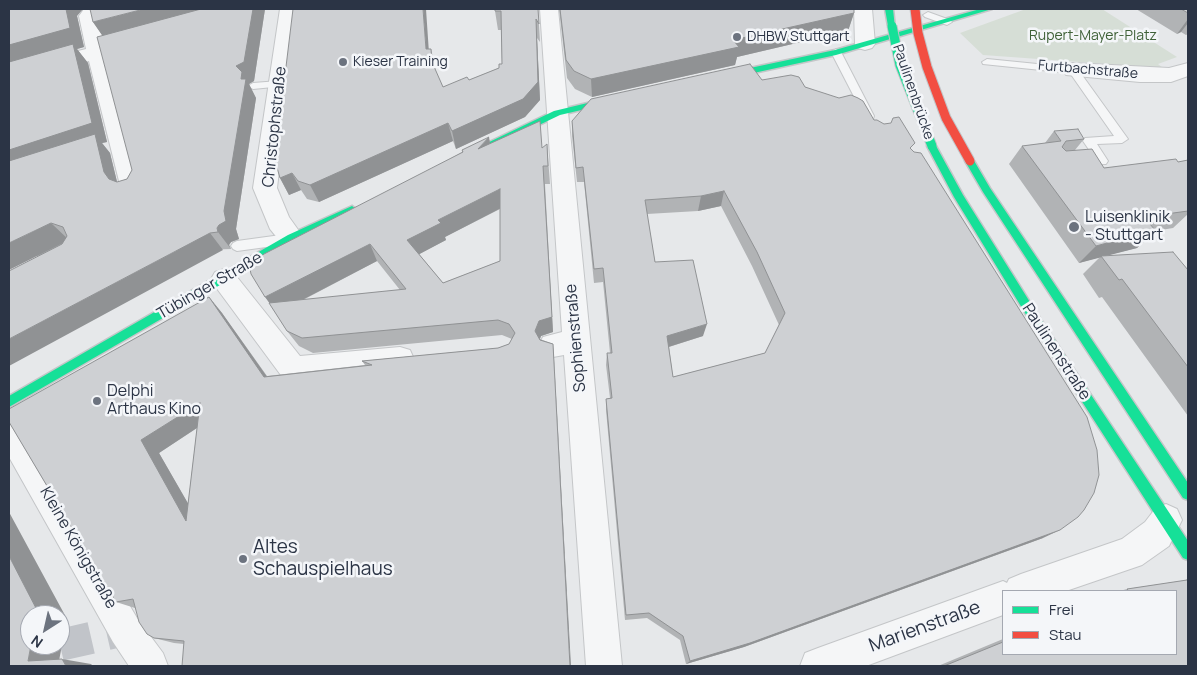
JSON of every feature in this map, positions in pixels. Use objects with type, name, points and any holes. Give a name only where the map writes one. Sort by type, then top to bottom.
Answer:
[{"type":"main road","name":"Paulinenbrücke","points":[[889,9],[900,65],[932,146]]},
{"type":"main road","name":"Paulinenbrücke","points":[[915,9],[927,67],[946,118],[970,161]]},
{"type":"main road","points":[[701,81],[836,52],[988,9]]},
{"type":"main road","points":[[478,150],[557,113],[636,95]]},
{"type":"main road","name":"Paulinenstraße","points":[[932,146],[943,170],[1029,310],[1177,526],[1188,553]]},
{"type":"main road","name":"Paulinenstraße","points":[[970,161],[986,190],[1188,494]]},
{"type":"main road","name":"Tübinger Straße","points":[[9,402],[292,238],[363,205]]},
{"type":"street","points":[[92,9],[89,16],[117,145],[133,189]]},
{"type":"street","name":"Christophstraße","points":[[289,9],[265,188],[279,222],[292,238]]},
{"type":"street","name":"Sophienstraße","points":[[549,9],[557,113],[565,343],[604,666]]},
{"type":"street","points":[[863,9],[865,44]]},
{"type":"street","points":[[31,70],[154,36]]},
{"type":"street","name":"Furtbachstraße","points":[[1073,70],[1140,75],[1171,74],[1188,69]]},
{"type":"street","points":[[224,279],[293,369],[426,356]]},
{"type":"street","name":"Kleine Königstraße","points":[[9,429],[125,630],[150,666]]},
{"type":"street","points":[[1024,590],[1108,559],[1130,553],[1157,534],[1177,526]]},
{"type":"street","name":"Marienstraße","points":[[818,666],[1002,598]]},
{"type":"lane","points":[[928,15],[947,22]]},
{"type":"lane","points":[[901,34],[906,53]]},
{"type":"lane","points":[[836,52],[874,126]]},
{"type":"lane","name":"Furtbachstraße","points":[[987,62],[1073,70]]},
{"type":"lane","points":[[1072,163],[1102,161],[1089,141],[1122,139],[1073,70]]},
{"type":"lane","points":[[253,86],[278,84]]},
{"type":"lane","points":[[932,146],[931,156],[925,161],[935,164],[943,170]]},
{"type":"lane","points":[[237,246],[292,238]]},
{"type":"green space","name":"Rupert-Mayer-Platz","points":[[1026,9],[1102,9],[1177,57],[1158,64],[1163,68],[983,55],[960,33]]},
{"type":"building","points":[[9,9],[66,9],[70,28],[9,45]]},
{"type":"building","points":[[90,9],[144,9],[93,22]]},
{"type":"building","points":[[201,9],[253,9],[244,62],[236,66],[242,72],[241,79],[246,79],[224,211],[226,221],[219,225],[217,228],[218,232],[210,233],[9,339],[9,271],[62,244],[67,236],[63,227],[51,223],[9,243],[9,161],[95,134],[104,172],[109,179],[117,182],[127,179],[132,170],[97,37]]},
{"type":"building","points":[[293,9],[423,9],[426,49],[431,49],[432,62],[443,87],[467,77],[469,80],[499,68],[499,64],[502,64],[501,11],[495,11],[495,9],[538,9],[539,24],[536,19],[538,82],[523,99],[452,131],[448,123],[310,185],[298,181],[292,173],[280,178],[272,150],[281,76],[285,75]]},
{"type":"building","points":[[560,9],[854,9],[854,13],[733,40],[739,47],[591,79],[574,71],[566,60]]},
{"type":"building","points":[[73,44],[92,123],[9,150],[9,62]]},
{"type":"building","points":[[750,64],[762,80],[791,75],[799,77],[805,87],[839,98],[851,95],[858,98],[863,101],[874,120],[884,124],[891,123],[893,118],[899,117],[915,143],[910,148],[914,152],[921,153],[1087,417],[1097,450],[1099,475],[1094,493],[1084,510],[1078,517],[1060,530],[750,643],[690,661],[683,636],[649,613],[626,615],[606,399],[612,398],[607,353],[612,353],[603,268],[594,269],[583,167],[576,168],[572,121],[591,99]],"holes":[[[724,191],[757,252],[785,313],[765,353],[673,377],[667,336],[707,324],[693,260],[655,262],[645,200],[701,196]]]},
{"type":"building","points":[[540,121],[542,148],[547,144],[548,166],[543,166],[552,317],[539,321],[535,331],[540,340],[553,344],[570,666],[182,666],[184,641],[154,638],[147,634],[139,622],[133,599],[116,602],[9,422],[9,409],[209,297],[264,377],[372,365],[362,361],[498,348],[509,344],[515,333],[509,324],[498,320],[302,338],[287,331],[269,303],[406,289],[370,244],[265,297],[250,269],[254,262],[264,254],[489,137],[478,149]],"holes":[[[500,189],[500,261],[443,283],[407,240],[441,223],[438,220]],[[200,403],[186,521],[141,440]]]},
{"type":"building","points":[[1078,129],[1084,139],[1066,141],[1062,147],[1066,151],[1092,149],[1104,168],[1176,159],[1178,162],[1188,160],[1188,211],[1144,217],[1155,230],[1096,246],[1022,146],[1061,141],[1054,131]]},
{"type":"building","points":[[1173,252],[1188,270],[1188,367],[1122,279],[1119,280],[1101,256]]},
{"type":"building","points":[[9,556],[34,605],[20,605],[20,655],[29,655],[28,661],[62,659],[66,666],[9,666]]},
{"type":"building","points":[[1188,581],[1188,666],[944,666],[1002,642],[1002,655],[1177,655],[1177,590],[1127,589]]},
{"type":"tunnel","points":[[70,643],[125,630]]},
{"type":"traffic: fast","points":[[889,9],[892,26]]},
{"type":"traffic: fast","points":[[717,78],[836,52],[988,9]]},
{"type":"traffic: fast","points":[[892,26],[900,65],[932,146]]},
{"type":"traffic: fast","points":[[486,147],[557,113],[621,98]]},
{"type":"traffic: fast","points":[[932,146],[959,197],[1034,318],[1188,553]]},
{"type":"traffic: fast","points":[[970,161],[986,190],[1188,494]]},
{"type":"traffic: fast","points":[[9,402],[292,238],[352,210]]},
{"type":"traffic: jam","points":[[915,9],[918,33],[927,67],[946,118],[970,161]]},
{"type":"place","name":"DHBW Stuttgart","points":[[737,37]]},
{"type":"place","name":"Kieser Training","points":[[343,62]]},
{"type":"place","name":"Luisenklinik - Stuttgart","points":[[1074,227]]},
{"type":"place","name":"Delphi Arthaus Kino","points":[[97,401]]},
{"type":"place","name":"Altes Schauspielhaus","points":[[243,559]]}]
